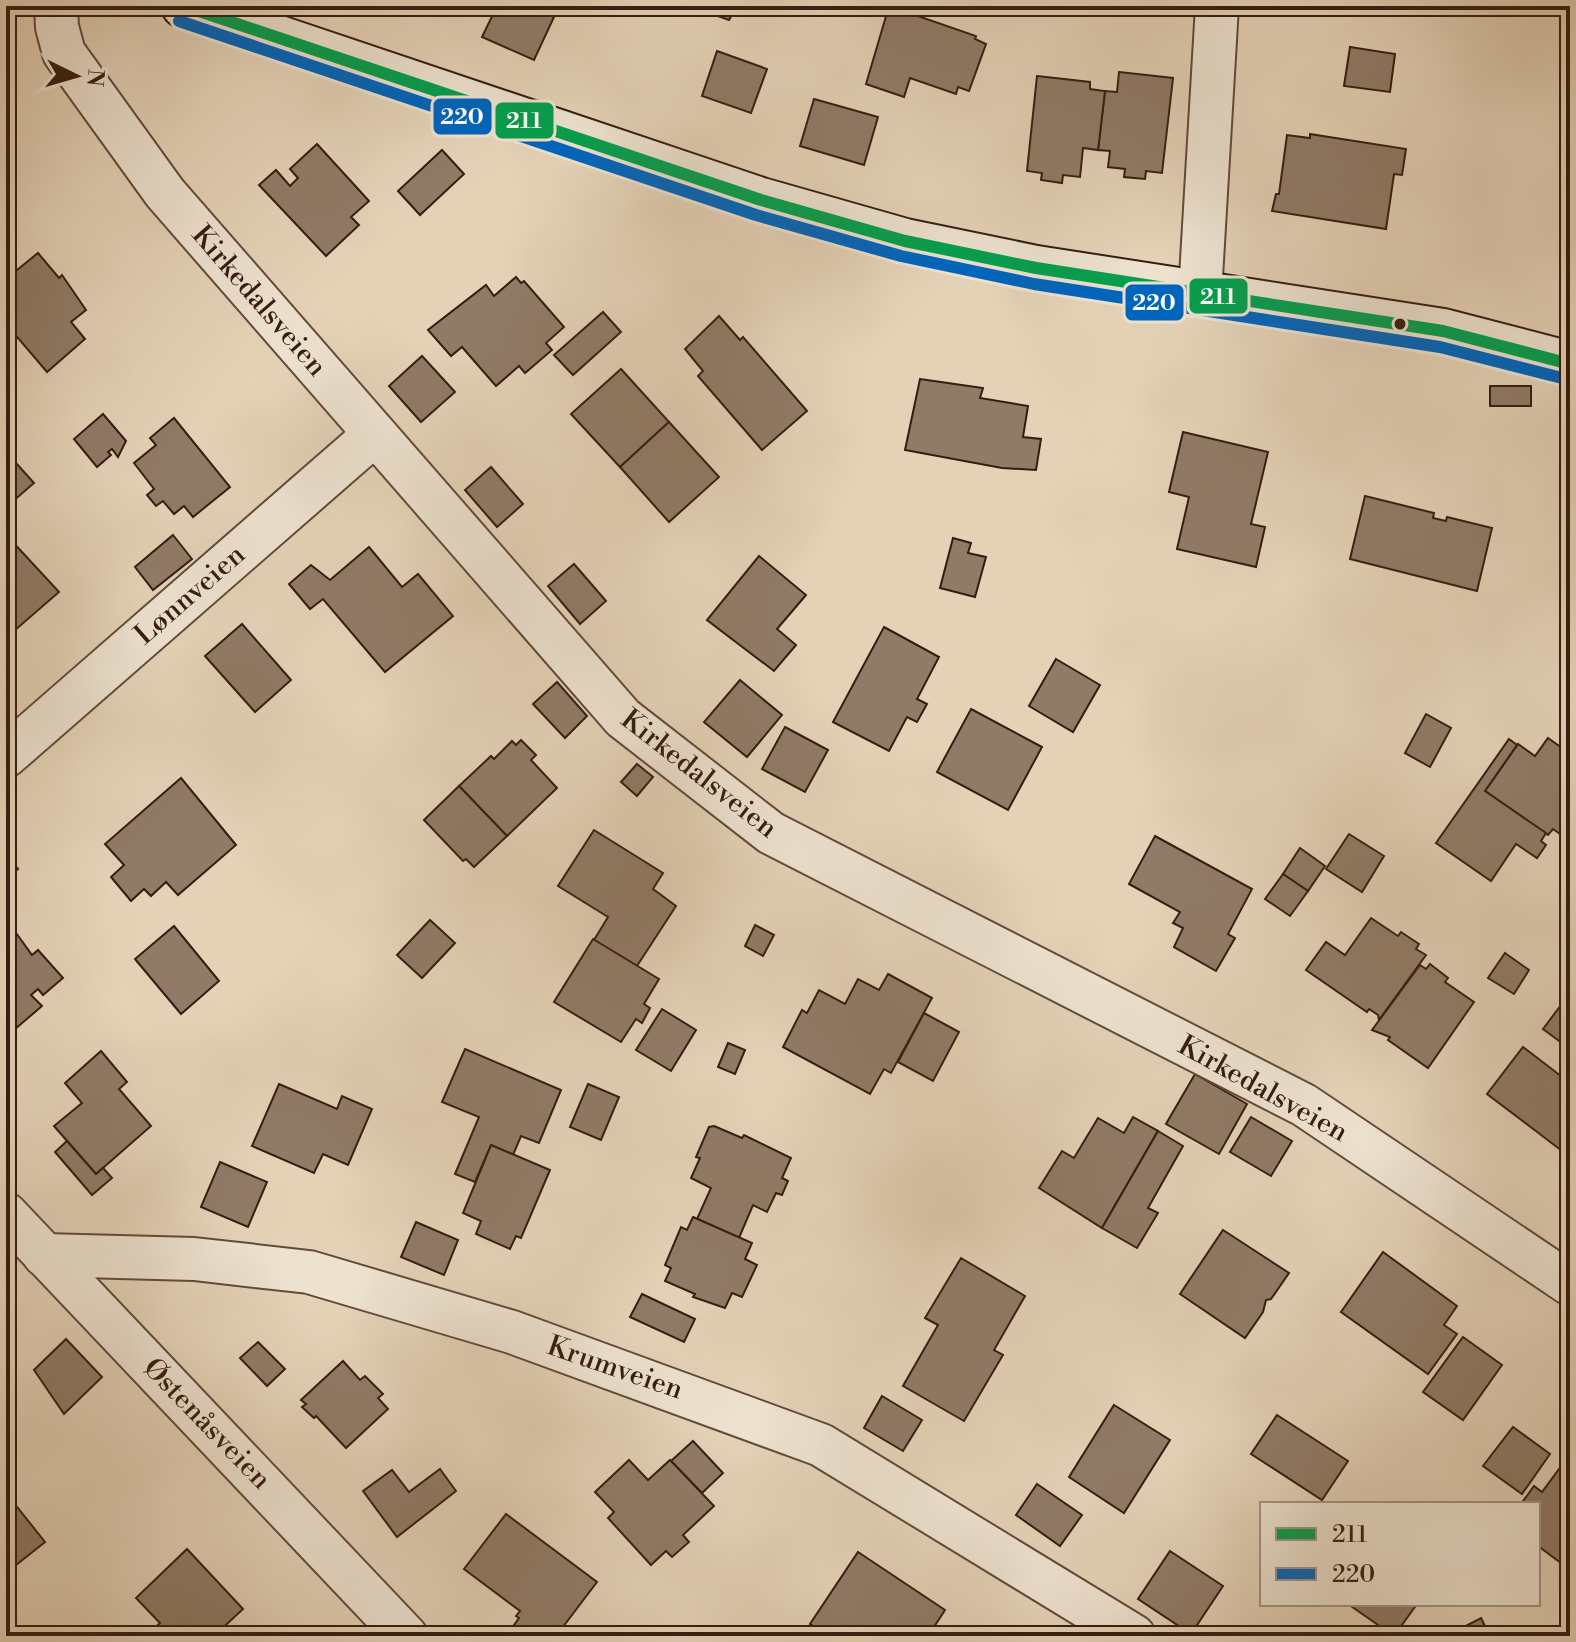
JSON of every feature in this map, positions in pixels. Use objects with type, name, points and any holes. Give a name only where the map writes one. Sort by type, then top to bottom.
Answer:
[{"type":"main road","points":[[184,6],[815,216],[905,241],[1036,268],[1443,331],[1570,364]]},
{"type":"street","name":"Kirkedalsveien","points":[[56,6],[57,27],[64,53],[165,193],[623,718],[771,833],[1304,1105],[1570,1284]]},
{"type":"street","points":[[1200,294],[1217,6]]},
{"type":"street","name":"Lønnveien","points":[[6,756],[375,434]]},
{"type":"street","name":"Østenåsveien","points":[[6,1214],[406,1636]]},
{"type":"street","name":"Krumveien","points":[[44,1255],[194,1259],[309,1272],[512,1332],[821,1445],[1134,1636]]},
{"type":"building","points":[[497,6],[530,6],[554,17],[534,60],[482,37]]},
{"type":"building","points":[[703,6],[737,6],[729,20],[701,10]]},
{"type":"building","points":[[889,6],[976,36],[975,39],[986,44],[969,91],[958,87],[956,94],[910,78],[904,97],[866,84]]},
{"type":"building","points":[[1350,47],[1395,54],[1390,92],[1344,86]]},
{"type":"building","points":[[717,51],[767,69],[751,113],[702,96]]},
{"type":"building","points":[[1119,72],[1173,78],[1162,173],[1146,171],[1145,179],[1124,177],[1125,169],[1108,167],[1110,151],[1098,150],[1105,91],[1117,92]]},
{"type":"building","points":[[1037,76],[1090,82],[1090,89],[1105,91],[1098,150],[1083,148],[1080,177],[1063,175],[1062,183],[1041,180],[1042,173],[1027,171]]},
{"type":"building","points":[[814,99],[878,117],[864,165],[800,146]]},
{"type":"building","points":[[1310,134],[1406,149],[1402,175],[1394,174],[1386,229],[1272,211],[1276,194],[1279,194],[1287,135],[1310,138]]},
{"type":"building","points":[[317,144],[369,201],[351,217],[359,225],[326,256],[259,185],[276,170],[290,186],[298,178],[290,169]]},
{"type":"building","points":[[442,150],[464,174],[420,215],[398,191]]},
{"type":"building","points":[[38,253],[59,278],[62,275],[86,310],[71,322],[85,339],[47,372],[6,324],[6,279]]},
{"type":"building","points":[[516,277],[521,283],[524,281],[564,327],[546,343],[552,350],[525,373],[519,366],[496,386],[462,347],[451,356],[428,330],[486,285],[494,296]]},
{"type":"building","points":[[603,312],[621,332],[573,375],[554,355]]},
{"type":"building","points":[[719,316],[740,340],[743,337],[807,411],[762,450],[698,376],[703,371],[685,349]]},
{"type":"building","points":[[422,356],[455,392],[421,422],[389,386]]},
{"type":"building","points":[[621,369],[669,422],[620,467],[571,414]]},
{"type":"building","points":[[920,379],[983,388],[980,398],[1028,406],[1023,437],[1041,439],[1036,470],[1002,468],[905,450]]},
{"type":"building","points":[[1490,386],[1531,386],[1531,406],[1490,406]]},
{"type":"building","points":[[103,414],[126,441],[118,457],[112,449],[108,452],[111,455],[97,467],[74,439]]},
{"type":"building","points":[[174,418],[230,487],[193,517],[184,506],[174,514],[163,501],[156,506],[147,495],[154,489],[134,463],[156,445],[150,438]]},
{"type":"building","points":[[669,422],[719,477],[669,522],[620,467]]},
{"type":"building","points":[[1183,432],[1268,452],[1251,524],[1265,527],[1256,567],[1177,549],[1189,497],[1169,492]]},
{"type":"building","points":[[6,452],[34,483],[11,503],[6,498]]},
{"type":"building","points":[[491,467],[523,504],[497,527],[465,490]]},
{"type":"building","points":[[1365,496],[1434,513],[1433,518],[1446,521],[1447,517],[1492,528],[1477,591],[1350,559]]},
{"type":"building","points":[[173,535],[192,559],[153,590],[135,567]]},
{"type":"building","points":[[9,538],[59,592],[7,637],[10,640],[6,644]]},
{"type":"building","points":[[953,538],[971,543],[968,553],[986,557],[975,597],[940,588]]},
{"type":"building","points":[[369,547],[402,587],[418,574],[453,616],[385,672],[323,599],[310,609],[289,584],[311,565],[330,580]]},
{"type":"building","points":[[759,556],[806,595],[777,629],[796,645],[774,671],[707,620]]},
{"type":"building","points":[[574,564],[606,601],[580,624],[548,586]]},
{"type":"building","points":[[242,624],[291,680],[255,712],[205,656]]},
{"type":"building","points":[[884,627],[939,657],[917,699],[927,704],[917,722],[907,717],[889,751],[833,722]]},
{"type":"building","points":[[1056,659],[1100,685],[1073,732],[1029,706]]},
{"type":"building","points":[[740,680],[782,715],[747,757],[704,722]]},
{"type":"building","points":[[557,682],[587,716],[565,738],[533,704]]},
{"type":"building","points":[[971,709],[1042,747],[1008,810],[937,772]]},
{"type":"building","points":[[1426,714],[1451,728],[1430,767],[1405,753]]},
{"type":"building","points":[[785,727],[828,750],[805,792],[762,769]]},
{"type":"building","points":[[1548,738],[1565,750],[1570,742],[1570,841],[1553,829],[1548,835],[1485,791],[1518,744],[1535,756]]},
{"type":"building","points":[[1509,739],[1517,745],[1485,791],[1546,833],[1541,841],[1546,845],[1537,858],[1516,844],[1491,881],[1436,843]]},
{"type":"building","points":[[521,740],[536,755],[531,760],[557,788],[507,836],[459,786],[491,756],[494,759],[512,741],[516,745]]},
{"type":"building","points":[[637,764],[653,777],[637,796],[621,782]]},
{"type":"building","points":[[181,778],[236,845],[178,895],[166,882],[151,896],[144,889],[131,901],[111,877],[124,865],[105,844]]},
{"type":"building","points":[[459,786],[507,836],[474,867],[466,859],[463,861],[424,820]]},
{"type":"building","points":[[594,830],[663,873],[653,889],[676,906],[637,966],[594,940],[608,917],[558,886]]},
{"type":"building","points":[[1349,834],[1384,856],[1362,892],[1326,869]]},
{"type":"building","points":[[1155,836],[1252,889],[1228,934],[1235,938],[1216,971],[1174,947],[1183,928],[1173,923],[1180,912],[1129,884]]},
{"type":"building","points":[[1300,848],[1325,866],[1308,891],[1283,874]]},
{"type":"building","points":[[6,855],[18,869],[6,880]]},
{"type":"building","points":[[1283,874],[1308,891],[1290,916],[1265,899]]},
{"type":"building","points":[[1371,918],[1398,936],[1401,932],[1419,944],[1416,949],[1426,955],[1379,1020],[1378,1015],[1369,1009],[1367,1012],[1306,970],[1326,942],[1345,955]]},
{"type":"building","points":[[6,919],[32,955],[38,950],[63,978],[43,995],[38,989],[31,995],[42,1006],[14,1030],[6,1022]]},
{"type":"building","points":[[430,920],[455,943],[422,978],[397,955]]},
{"type":"building","points":[[755,925],[774,935],[763,956],[745,946]]},
{"type":"building","points":[[174,926],[219,981],[181,1014],[135,959]]},
{"type":"building","points":[[593,939],[659,979],[644,1004],[650,1008],[642,1023],[636,1019],[621,1042],[554,1002]]},
{"type":"building","points":[[1505,953],[1529,970],[1514,994],[1488,978]]},
{"type":"building","points":[[1430,964],[1448,978],[1445,982],[1474,1002],[1428,1068],[1388,1040],[1390,1037],[1372,1030],[1420,965],[1426,969]]},
{"type":"building","points":[[888,974],[932,998],[891,1073],[884,1069],[870,1094],[783,1047],[802,1010],[807,1013],[819,990],[845,1004],[858,979],[879,990]]},
{"type":"building","points":[[1570,993],[1570,1049],[1543,1029]]},
{"type":"building","points":[[662,1009],[696,1030],[671,1071],[636,1050]]},
{"type":"building","points":[[924,1013],[959,1032],[933,1081],[898,1062]]},
{"type":"building","points":[[728,1043],[745,1050],[735,1074],[718,1067]]},
{"type":"building","points":[[1523,1047],[1570,1083],[1570,1157],[1487,1094]]},
{"type":"building","points":[[465,1049],[561,1090],[539,1143],[521,1136],[513,1155],[491,1145],[475,1182],[455,1174],[479,1117],[442,1102]]},
{"type":"building","points":[[101,1051],[127,1082],[119,1089],[151,1126],[96,1174],[54,1126],[82,1103],[65,1083]]},
{"type":"building","points":[[1195,1074],[1247,1104],[1219,1154],[1166,1124]]},
{"type":"building","points":[[279,1084],[337,1109],[342,1096],[372,1109],[348,1165],[323,1154],[314,1173],[252,1146]]},
{"type":"building","points":[[588,1084],[619,1097],[601,1140],[570,1127]]},
{"type":"building","points":[[1133,1117],[1158,1131],[1102,1228],[1039,1188],[1062,1151],[1074,1158],[1098,1118],[1124,1133]]},
{"type":"building","points":[[1251,1117],[1292,1141],[1271,1176],[1230,1152]]},
{"type":"building","points":[[714,1126],[742,1138],[744,1135],[791,1158],[782,1178],[788,1181],[782,1195],[776,1193],[767,1212],[753,1205],[739,1238],[697,1219],[711,1188],[691,1178],[709,1127]]},
{"type":"building","points":[[1158,1131],[1183,1146],[1148,1208],[1158,1213],[1137,1248],[1102,1228]]},
{"type":"building","points":[[67,1141],[96,1174],[103,1168],[112,1178],[92,1195],[55,1152]]},
{"type":"building","points":[[491,1145],[550,1170],[521,1238],[516,1236],[510,1249],[476,1234],[481,1221],[463,1213]]},
{"type":"building","points":[[220,1162],[267,1182],[248,1227],[201,1207]]},
{"type":"building","points":[[693,1217],[752,1243],[745,1259],[757,1265],[742,1297],[732,1293],[725,1308],[693,1297],[695,1294],[665,1281],[671,1268],[665,1265],[681,1227],[687,1230]]},
{"type":"building","points":[[416,1222],[458,1240],[444,1275],[401,1257]]},
{"type":"building","points":[[1223,1230],[1289,1273],[1271,1299],[1266,1300],[1263,1312],[1245,1338],[1180,1294]]},
{"type":"building","points":[[1383,1252],[1457,1306],[1444,1325],[1457,1334],[1428,1374],[1341,1312]]},
{"type":"building","points":[[961,1258],[1025,1296],[994,1350],[1003,1355],[964,1421],[903,1386],[938,1325],[925,1318]]},
{"type":"building","points":[[642,1294],[695,1319],[684,1342],[630,1317]]},
{"type":"building","points":[[1463,1337],[1502,1365],[1463,1420],[1423,1392]]},
{"type":"building","points":[[66,1339],[102,1377],[64,1414],[34,1370]]},
{"type":"building","points":[[258,1342],[285,1369],[267,1386],[240,1358]]},
{"type":"building","points":[[343,1361],[360,1380],[365,1376],[383,1394],[378,1398],[388,1409],[346,1448],[316,1416],[314,1418],[302,1407],[306,1404],[301,1400]]},
{"type":"building","points":[[882,1396],[922,1420],[903,1451],[864,1428]]},
{"type":"building","points":[[1114,1405],[1170,1440],[1124,1513],[1069,1477]]},
{"type":"building","points":[[1277,1415],[1348,1461],[1322,1500],[1251,1454]]},
{"type":"building","points":[[1513,1427],[1550,1454],[1522,1494],[1483,1466]]},
{"type":"building","points":[[693,1441],[723,1473],[702,1493],[671,1461]]},
{"type":"building","points":[[1570,1454],[1570,1550],[1561,1563],[1540,1547],[1540,1502],[1522,1502],[1534,1486],[1542,1492]]},
{"type":"building","points":[[629,1460],[648,1480],[670,1460],[714,1506],[683,1535],[689,1542],[672,1557],[666,1551],[651,1565],[608,1518],[614,1512],[595,1492]]},
{"type":"building","points":[[440,1469],[456,1491],[397,1537],[363,1491],[392,1470],[409,1492]]},
{"type":"building","points":[[1037,1484],[1082,1515],[1060,1546],[1016,1515]]},
{"type":"building","points":[[6,1493],[45,1542],[6,1573]]},
{"type":"building","points":[[506,1514],[597,1582],[556,1636],[506,1636],[519,1618],[516,1616],[520,1611],[464,1569]]},
{"type":"building","points":[[187,1549],[243,1609],[214,1636],[146,1636],[160,1623],[136,1598]]},
{"type":"building","points":[[1170,1551],[1223,1586],[1191,1634],[1138,1599]]},
{"type":"building","points":[[858,1552],[945,1610],[934,1627],[946,1636],[829,1636],[810,1624]]},
{"type":"building","points":[[1351,1606],[1416,1606],[1394,1636]]},
{"type":"building","points":[[1481,1618],[1490,1636],[1448,1636],[1448,1635]]},
{"type":"transit line","name":"211","points":[[184,6],[761,200],[905,241],[1036,268],[1443,331],[1570,364]]},
{"type":"transit line","name":"220","points":[[179,21],[756,215],[901,256],[1034,284],[1440,347],[1566,379]]}]
